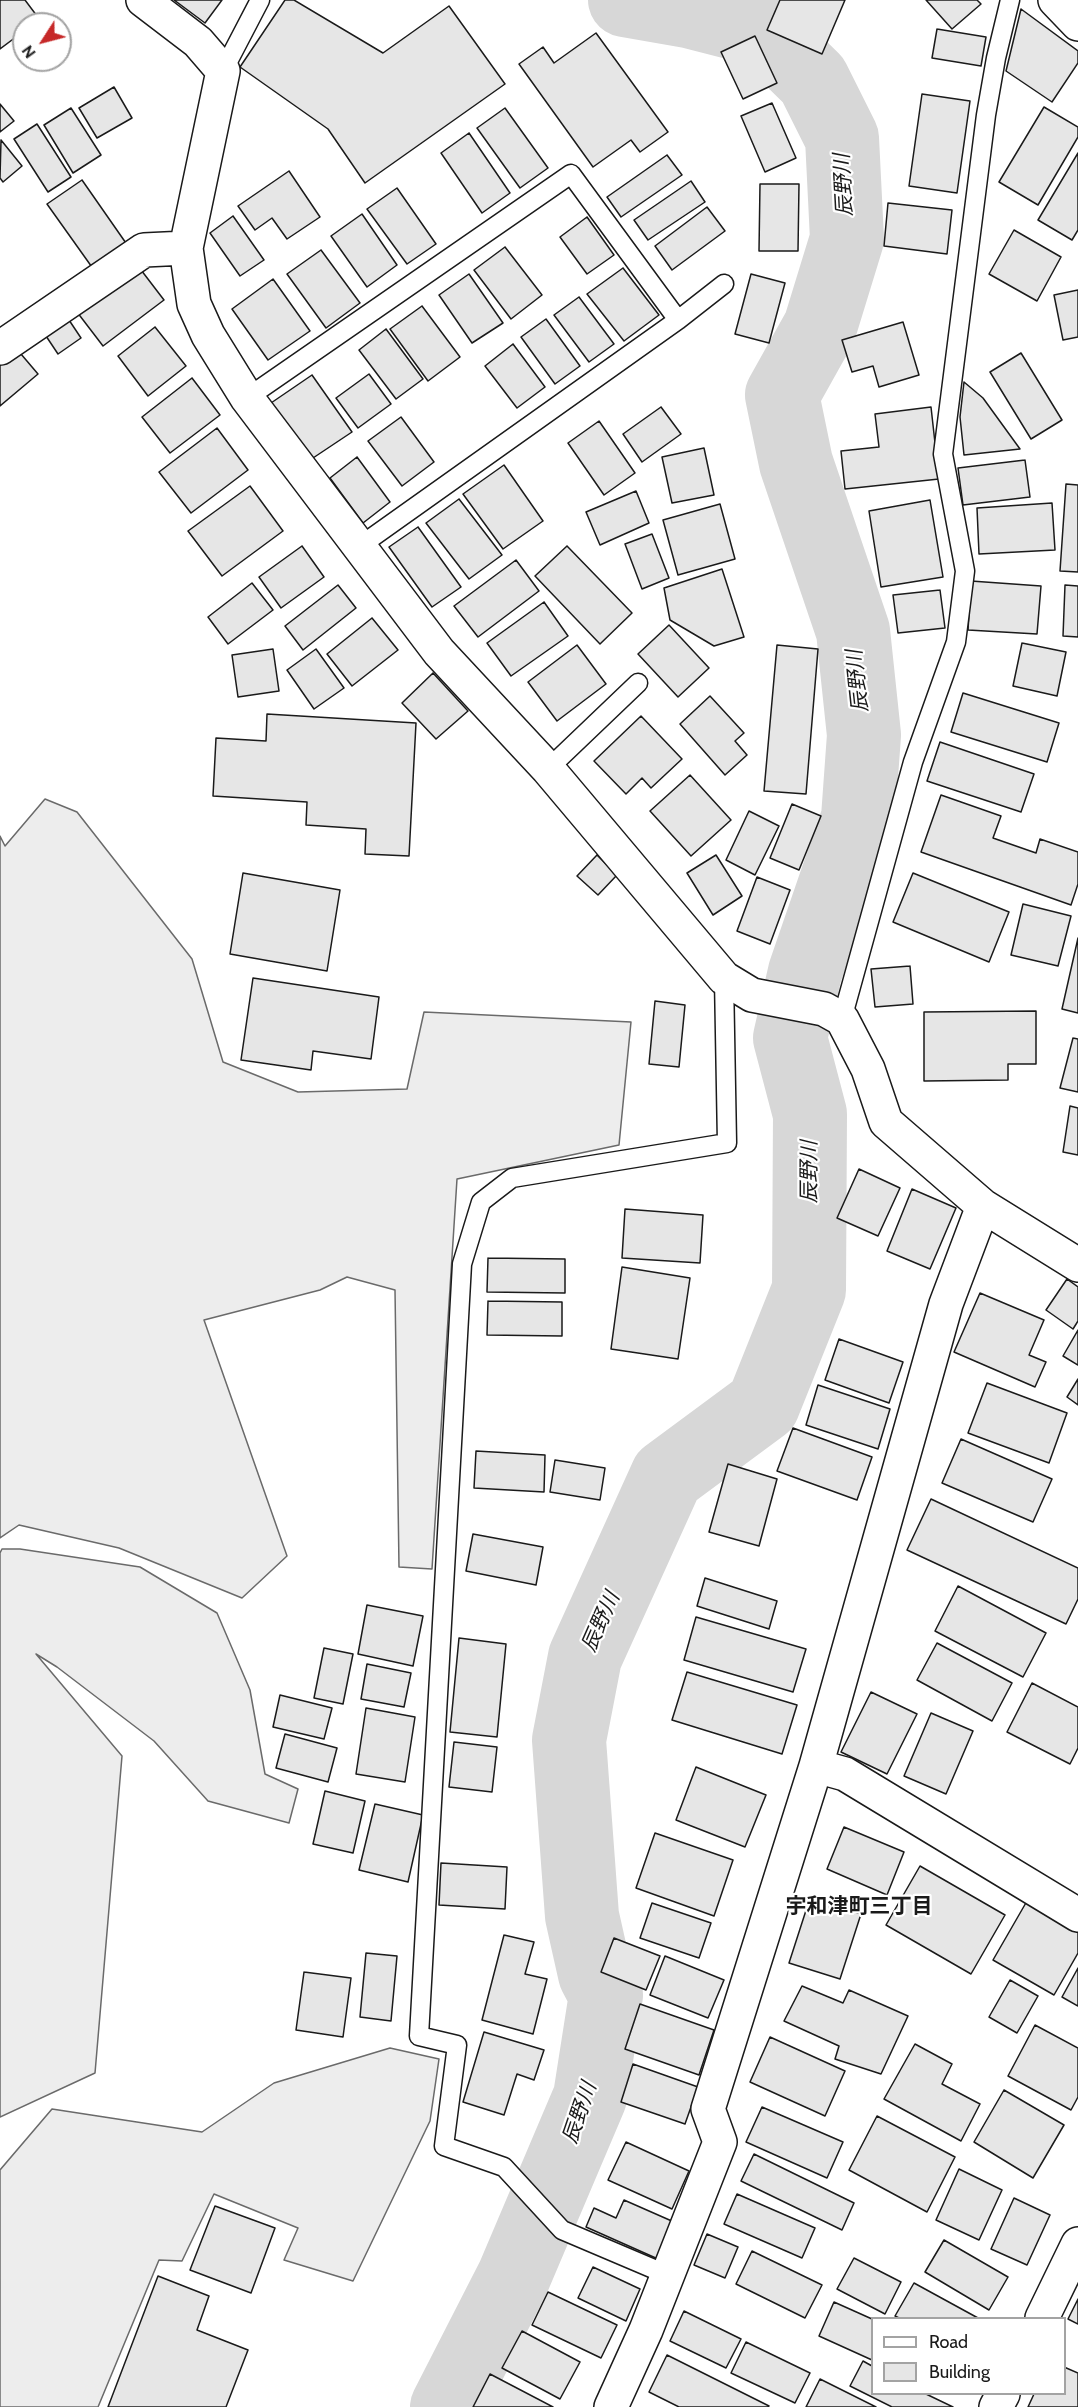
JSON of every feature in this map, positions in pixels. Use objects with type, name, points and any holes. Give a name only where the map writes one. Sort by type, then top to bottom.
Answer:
[{"type":"street","points":[[143,0],[198,42],[223,71],[186,248],[194,304],[208,335],[247,398],[439,652],[548,770],[724,978],[752,995],[833,1014],[868,1069],[886,1122],[984,1206],[1078,1266]]},
{"type":"street","points":[[1055,0],[1078,24]]},
{"type":"street","points":[[0,348],[144,250],[186,248]]},
{"type":"street","points":[[611,2407],[668,2275],[720,2142],[708,2109],[816,1766],[946,1304],[984,1206]]},
{"type":"street","points":[[816,1766],[844,1774],[1078,1915]]},
{"type":"street","points":[[1043,2317],[1078,2244]]},
{"type":"lane","points":[[223,71],[260,0]]},
{"type":"lane","points":[[833,1014],[912,762],[956,642],[965,571],[943,454],[986,115],[996,58],[1010,0]]},
{"type":"lane","points":[[247,398],[571,174],[678,320]]},
{"type":"lane","points":[[360,546],[678,320],[724,284]]},
{"type":"lane","points":[[548,770],[638,683]]},
{"type":"lane","points":[[668,2275],[562,2230],[504,2167],[444,2146],[457,2045],[420,2036],[462,1264],[481,1202],[512,1178],[727,1143],[724,978]]},
{"type":"shaded area","points":[[45,799],[77,812],[192,959],[223,1062],[298,1092],[407,1089],[424,1012],[631,1022],[619,1145],[457,1179],[432,1569],[399,1567],[395,1290],[347,1277],[320,1290],[204,1320],[287,1556],[242,1598],[119,1548],[19,1525],[0,1538],[0,836],[5,846]]},
{"type":"shaded area","points":[[2,1549],[20,1549],[140,1567],[217,1613],[250,1690],[265,1774],[298,1789],[289,1823],[208,1801],[154,1741],[57,1667],[36,1654],[122,1756],[95,2073],[0,2117],[0,1553]]},
{"type":"shaded area","points":[[390,2048],[439,2059],[430,2121],[353,2281],[284,2260],[298,2228],[214,2194],[182,2261],[159,2260],[98,2407],[0,2407],[0,2170],[52,2109],[202,2132],[274,2083]]},
{"type":"building","points":[[0,0],[25,0],[34,12],[12,12],[12,40],[0,49]]},
{"type":"building","points":[[174,0],[222,0],[205,23]]},
{"type":"building","points":[[285,0],[294,0],[383,53],[449,6],[505,84],[365,183],[328,129],[240,67]]},
{"type":"building","points":[[780,0],[845,0],[822,54],[767,30]]},
{"type":"building","points":[[926,0],[977,0],[981,4],[952,29]]},
{"type":"building","points":[[1021,9],[1078,51],[1078,63],[1052,102],[1006,71]]},
{"type":"building","points":[[937,29],[986,37],[981,66],[932,58]]},
{"type":"building","points":[[596,33],[668,132],[640,152],[631,140],[593,167],[519,64],[543,47],[554,63]]},
{"type":"building","points":[[755,36],[777,83],[743,99],[721,52]]},
{"type":"building","points":[[114,87],[132,118],[97,138],[79,108]]},
{"type":"building","points":[[922,94],[970,101],[957,193],[909,186]]},
{"type":"building","points":[[772,103],[796,158],[765,172],[741,116]]},
{"type":"building","points":[[0,104],[14,121],[0,132]]},
{"type":"building","points":[[1044,107],[1078,127],[1078,137],[1038,205],[999,182]]},
{"type":"building","points":[[71,108],[101,155],[73,173],[44,125]]},
{"type":"building","points":[[505,108],[548,168],[520,188],[477,128]]},
{"type":"building","points":[[37,124],[71,177],[48,192],[14,139]]},
{"type":"building","points":[[469,133],[510,193],[482,213],[441,153]]},
{"type":"building","points":[[1,140],[22,166],[3,182],[0,178]]},
{"type":"building","points":[[1078,153],[1078,230],[1072,240],[1038,220]]},
{"type":"building","points":[[667,155],[682,175],[621,217],[607,197]]},
{"type":"building","points":[[289,171],[320,217],[287,239],[272,218],[255,230],[238,206]]},
{"type":"building","points":[[82,180],[128,246],[94,270],[47,204]]},
{"type":"building","points":[[691,181],[705,202],[648,240],[634,220]]},
{"type":"building","points":[[760,184],[799,184],[798,251],[759,251]]},
{"type":"building","points":[[397,188],[436,244],[407,264],[367,209]]},
{"type":"building","points":[[888,203],[952,210],[947,254],[884,246]]},
{"type":"building","points":[[707,207],[725,231],[672,270],[655,246]]},
{"type":"building","points":[[362,214],[397,265],[367,287],[331,236]]},
{"type":"building","points":[[233,216],[264,260],[240,276],[210,233]]},
{"type":"building","points":[[587,217],[614,255],[587,274],[560,237]]},
{"type":"building","points":[[1014,230],[1061,257],[1037,301],[989,274]]},
{"type":"building","points":[[505,247],[542,295],[511,319],[474,270]]},
{"type":"building","points":[[321,250],[360,303],[326,328],[287,274]]},
{"type":"building","points":[[138,266],[164,300],[103,346],[77,312]]},
{"type":"building","points":[[623,268],[659,315],[624,341],[587,294]]},
{"type":"building","points":[[469,274],[503,323],[472,343],[439,295]]},
{"type":"building","points":[[751,274],[785,283],[769,343],[735,334]]},
{"type":"building","points":[[273,279],[310,331],[268,360],[232,309]]},
{"type":"building","points":[[1078,290],[1078,337],[1063,340],[1054,295]]},
{"type":"building","points":[[579,297],[614,344],[589,362],[554,315]]},
{"type":"building","points":[[422,306],[460,357],[428,381],[390,329]]},
{"type":"building","points":[[67,317],[81,338],[58,354],[44,333]]},
{"type":"building","points":[[546,319],[580,366],[555,384],[521,337]]},
{"type":"building","points":[[903,322],[919,375],[879,387],[873,366],[852,372],[842,340]]},
{"type":"building","points":[[155,327],[186,366],[148,396],[118,356]]},
{"type":"building","points":[[386,329],[423,379],[396,399],[359,350]]},
{"type":"building","points":[[513,344],[545,387],[517,408],[485,366]]},
{"type":"building","points":[[15,347],[38,374],[0,406],[0,360]]},
{"type":"building","points":[[1021,353],[1062,420],[1031,439],[990,372]]},
{"type":"building","points":[[369,374],[391,404],[358,428],[336,398]]},
{"type":"building","points":[[312,375],[352,432],[310,460],[271,403]]},
{"type":"building","points":[[192,378],[220,415],[170,453],[142,417]]},
{"type":"building","points":[[964,382],[983,398],[1020,449],[964,455],[960,417]]},
{"type":"building","points":[[661,407],[681,434],[642,462],[623,434]]},
{"type":"building","points":[[931,407],[939,479],[845,489],[841,451],[879,447],[875,414]]},
{"type":"building","points":[[401,417],[434,462],[402,486],[368,441]]},
{"type":"building","points":[[599,421],[635,473],[604,495],[568,443]]},
{"type":"building","points":[[217,428],[248,470],[191,513],[159,472]]},
{"type":"building","points":[[704,448],[714,495],[672,503],[662,457]]},
{"type":"building","points":[[357,457],[390,502],[363,523],[330,478]]},
{"type":"building","points":[[1025,460],[1030,497],[963,505],[958,468]]},
{"type":"building","points":[[504,465],[543,521],[503,549],[463,494]]},
{"type":"building","points":[[1066,484],[1078,485],[1078,572],[1060,571]]},
{"type":"building","points":[[250,486],[283,531],[222,576],[188,531]]},
{"type":"building","points":[[636,491],[649,523],[600,545],[586,512]]},
{"type":"building","points":[[459,499],[502,555],[469,579],[426,523]]},
{"type":"building","points":[[930,500],[943,577],[881,587],[869,511]]},
{"type":"building","points":[[1052,503],[1055,550],[979,554],[977,508]]},
{"type":"building","points":[[720,504],[735,559],[678,575],[663,520]]},
{"type":"building","points":[[418,527],[461,587],[432,607],[389,547]]},
{"type":"building","points":[[652,534],[669,578],[642,589],[625,544]]},
{"type":"building","points":[[302,546],[324,577],[281,608],[259,577]]},
{"type":"building","points":[[567,546],[632,613],[600,644],[535,576]]},
{"type":"building","points":[[516,560],[539,591],[478,637],[454,606]]},
{"type":"building","points":[[722,569],[744,637],[714,646],[670,620],[664,588]]},
{"type":"building","points":[[971,581],[1041,586],[1037,634],[968,630]]},
{"type":"building","points":[[252,583],[273,610],[228,644],[208,617]]},
{"type":"building","points":[[338,585],[356,608],[303,650],[285,626]]},
{"type":"building","points":[[1065,585],[1078,586],[1078,637],[1063,636]]},
{"type":"building","points":[[940,590],[945,628],[898,633],[893,595]]},
{"type":"building","points":[[544,602],[568,636],[511,676],[487,643]]},
{"type":"building","points":[[372,618],[398,650],[352,686],[327,654]]},
{"type":"building","points":[[669,625],[709,668],[678,697],[638,654]]},
{"type":"building","points":[[1022,643],[1066,652],[1057,696],[1013,686]]},
{"type":"building","points":[[577,645],[606,684],[557,721],[528,682]]},
{"type":"building","points":[[777,645],[818,649],[806,794],[764,791]]},
{"type":"building","points":[[273,649],[279,691],[238,697],[232,655]]},
{"type":"building","points":[[316,649],[344,688],[314,709],[287,670]]},
{"type":"building","points":[[433,673],[468,711],[436,739],[402,703]]},
{"type":"building","points":[[963,693],[1059,723],[1047,762],[951,732]]},
{"type":"building","points":[[710,696],[744,733],[735,741],[747,755],[725,775],[680,724]]},
{"type":"building","points":[[267,714],[416,723],[409,856],[365,854],[366,829],[306,825],[307,802],[213,796],[216,738],[266,741]]},
{"type":"building","points":[[641,716],[682,759],[651,788],[642,778],[626,794],[594,761]]},
{"type":"building","points":[[940,742],[1034,774],[1021,812],[927,781]]},
{"type":"building","points":[[690,775],[731,820],[691,856],[650,811]]},
{"type":"building","points":[[941,795],[1001,816],[993,838],[1036,853],[1040,839],[1078,852],[1078,884],[1071,905],[921,852]]},
{"type":"building","points":[[792,804],[821,816],[799,870],[770,858]]},
{"type":"building","points":[[749,811],[779,826],[755,875],[726,860]]},
{"type":"building","points":[[597,855],[617,875],[598,895],[577,876]]},
{"type":"building","points":[[716,855],[742,896],[713,915],[687,873]]},
{"type":"building","points":[[243,873],[340,890],[327,971],[230,954]]},
{"type":"building","points":[[913,873],[1009,912],[989,962],[893,922]]},
{"type":"building","points":[[757,877],[790,890],[770,944],[737,931]]},
{"type":"building","points":[[1023,904],[1071,916],[1058,966],[1011,955]]},
{"type":"building","points":[[1078,938],[1078,1013],[1062,1009]]},
{"type":"building","points":[[910,966],[913,1004],[875,1007],[871,969]]},
{"type":"building","points":[[253,978],[379,997],[371,1059],[313,1051],[311,1070],[241,1060]]},
{"type":"building","points":[[655,1001],[685,1005],[679,1067],[649,1064]]},
{"type":"building","points":[[1036,1011],[1036,1064],[1008,1064],[1008,1080],[924,1081],[924,1012]]},
{"type":"building","points":[[1073,1038],[1078,1039],[1078,1092],[1060,1088]]},
{"type":"building","points":[[1070,1106],[1078,1108],[1078,1155],[1063,1152]]},
{"type":"building","points":[[859,1169],[900,1188],[878,1236],[837,1218]]},
{"type":"building","points":[[912,1189],[956,1208],[930,1269],[887,1251]]},
{"type":"building","points":[[625,1209],[703,1215],[700,1263],[622,1258]]},
{"type":"building","points":[[488,1258],[565,1259],[565,1293],[487,1292]]},
{"type":"building","points":[[622,1267],[690,1278],[678,1359],[611,1349]]},
{"type":"building","points":[[1067,1279],[1078,1287],[1078,1321],[1073,1329],[1046,1310]]},
{"type":"building","points":[[980,1293],[1044,1320],[1029,1355],[1046,1362],[1035,1387],[954,1352]]},
{"type":"building","points":[[488,1301],[562,1302],[562,1336],[487,1335]]},
{"type":"building","points":[[1078,1330],[1078,1365],[1063,1356]]},
{"type":"building","points":[[839,1339],[903,1362],[889,1403],[825,1380]]},
{"type":"building","points":[[1078,1379],[1078,1405],[1067,1397]]},
{"type":"building","points":[[987,1383],[1067,1413],[1049,1463],[968,1433]]},
{"type":"building","points":[[818,1385],[890,1409],[878,1449],[806,1425]]},
{"type":"building","points":[[793,1428],[872,1457],[857,1500],[777,1471]]},
{"type":"building","points":[[961,1439],[1052,1479],[1033,1522],[942,1483]]},
{"type":"building","points":[[476,1451],[545,1455],[544,1492],[474,1488]]},
{"type":"building","points":[[555,1460],[605,1468],[600,1500],[550,1492]]},
{"type":"building","points":[[728,1464],[777,1479],[759,1546],[709,1532]]},
{"type":"building","points":[[931,1499],[1078,1568],[1078,1599],[1066,1624],[907,1550]]},
{"type":"building","points":[[473,1534],[543,1547],[536,1585],[466,1571]]},
{"type":"building","points":[[705,1578],[777,1601],[769,1629],[697,1606]]},
{"type":"building","points":[[958,1586],[1046,1633],[1023,1677],[935,1631]]},
{"type":"building","points":[[367,1605],[423,1616],[413,1666],[358,1654]]},
{"type":"building","points":[[696,1617],[806,1649],[793,1692],[684,1660]]},
{"type":"building","points":[[459,1638],[506,1644],[497,1737],[450,1732]]},
{"type":"building","points":[[937,1643],[1012,1683],[992,1721],[917,1680]]},
{"type":"building","points":[[324,1648],[353,1654],[343,1704],[314,1698]]},
{"type":"building","points":[[367,1664],[411,1673],[404,1707],[361,1699]]},
{"type":"building","points":[[687,1672],[797,1705],[782,1754],[672,1720]]},
{"type":"building","points":[[1032,1683],[1078,1707],[1078,1748],[1070,1764],[1007,1732]]},
{"type":"building","points":[[871,1692],[917,1714],[887,1774],[841,1752]]},
{"type":"building","points":[[280,1695],[332,1708],[324,1739],[273,1727]]},
{"type":"building","points":[[366,1708],[415,1717],[405,1782],[356,1774]]},
{"type":"building","points":[[931,1713],[973,1731],[946,1794],[904,1776]]},
{"type":"building","points":[[285,1734],[337,1748],[328,1782],[276,1768]]},
{"type":"building","points":[[454,1742],[497,1747],[492,1792],[449,1787]]},
{"type":"building","points":[[696,1767],[766,1795],[745,1847],[676,1820]]},
{"type":"building","points":[[325,1791],[365,1801],[353,1853],[313,1844]]},
{"type":"building","points":[[375,1804],[423,1815],[408,1882],[359,1870]]},
{"type":"building","points":[[844,1827],[904,1852],[887,1895],[827,1869]]},
{"type":"building","points":[[655,1833],[733,1860],[714,1916],[636,1888]]},
{"type":"building","points":[[441,1863],[507,1867],[505,1909],[439,1905]]},
{"type":"building","points":[[920,1866],[1005,1915],[971,1974],[886,1925]]},
{"type":"building","points":[[810,1898],[861,1914],[840,1979],[789,1963]]},
{"type":"building","points":[[1027,1901],[1078,1930],[1078,1953],[1054,1995],[993,1960]]},
{"type":"building","points":[[652,1903],[711,1923],[699,1958],[640,1938]]},
{"type":"building","points":[[504,1935],[534,1942],[525,1974],[547,1979],[533,2034],[482,2020]]},
{"type":"building","points":[[614,1938],[660,1956],[646,1990],[601,1972]]},
{"type":"building","points":[[366,1953],[397,1956],[391,2021],[360,2017]]},
{"type":"building","points":[[665,1956],[724,1980],[708,2018],[650,1995]]},
{"type":"building","points":[[1078,1968],[1078,2006],[1062,1997]]},
{"type":"building","points":[[304,1972],[351,1978],[343,2037],[296,2030]]},
{"type":"building","points":[[1010,1980],[1038,1996],[1017,2033],[989,2017]]},
{"type":"building","points":[[802,1986],[843,2003],[849,1990],[908,2016],[881,2074],[835,2059],[839,2046],[784,2021]]},
{"type":"building","points":[[640,2004],[714,2030],[699,2075],[625,2049]]},
{"type":"building","points":[[1035,2025],[1078,2048],[1078,2097],[1071,2110],[1008,2076]]},
{"type":"building","points":[[484,2032],[544,2050],[534,2080],[517,2074],[504,2115],[463,2102]]},
{"type":"building","points":[[770,2037],[845,2071],[825,2116],[750,2082]]},
{"type":"building","points":[[915,2044],[952,2064],[942,2084],[980,2104],[961,2141],[884,2099]]},
{"type":"building","points":[[633,2064],[698,2087],[685,2124],[621,2102]]},
{"type":"building","points":[[1004,2090],[1064,2125],[1033,2178],[974,2142]]},
{"type":"building","points":[[762,2107],[843,2142],[827,2178],[746,2142]]},
{"type":"building","points":[[877,2116],[955,2157],[927,2212],[849,2170]]},
{"type":"building","points":[[626,2142],[689,2171],[672,2209],[608,2180]]},
{"type":"building","points":[[754,2154],[854,2203],[842,2230],[741,2181]]},
{"type":"building","points":[[959,2169],[1002,2190],[979,2240],[936,2220]]},
{"type":"building","points":[[737,2194],[815,2228],[802,2258],[724,2224]]},
{"type":"building","points":[[1014,2198],[1050,2215],[1027,2265],[991,2249]]},
{"type":"building","points":[[624,2200],[674,2222],[658,2259],[586,2227],[594,2208],[616,2218]]},
{"type":"building","points":[[215,2206],[275,2228],[251,2293],[190,2270]]},
{"type":"building","points":[[707,2234],[738,2247],[725,2278],[694,2265]]},
{"type":"building","points":[[944,2240],[1008,2277],[989,2310],[925,2272]]},
{"type":"building","points":[[752,2251],[822,2285],[805,2318],[736,2284]]},
{"type":"building","points":[[854,2258],[901,2282],[885,2314],[837,2289]]},
{"type":"building","points":[[593,2267],[640,2289],[626,2321],[578,2298]]},
{"type":"building","points":[[158,2276],[209,2296],[197,2330],[248,2350],[226,2407],[108,2407]]},
{"type":"building","points":[[914,2283],[976,2317],[897,2317],[895,2316]]},
{"type":"building","points":[[548,2292],[617,2325],[601,2358],[532,2325]]},
{"type":"building","points":[[1078,2299],[1078,2324],[1068,2319]]},
{"type":"building","points":[[834,2302],[871,2319],[871,2360],[819,2336]]},
{"type":"building","points":[[684,2311],[741,2339],[726,2368],[670,2341]]},
{"type":"building","points":[[522,2331],[580,2362],[560,2399],[502,2368]]},
{"type":"building","points":[[746,2342],[810,2373],[795,2403],[731,2373]]},
{"type":"building","points":[[667,2355],[769,2406],[679,2407],[649,2392]]},
{"type":"building","points":[[863,2361],[871,2365],[871,2395],[928,2395],[953,2407],[892,2407],[850,2386]]},
{"type":"building","points":[[1066,2368],[1078,2373],[1078,2407],[1028,2407],[1034,2395],[1066,2395]]},
{"type":"building","points":[[490,2374],[553,2407],[473,2407]]},
{"type":"building","points":[[820,2379],[876,2407],[806,2407]]},
{"type":"waterway","name":"辰野川","points":[[447,2407],[514,2276],[590,2097],[606,1995],[595,1974],[582,1916],[569,1740],[585,1657],[667,1476],[763,1405],[809,1290],[810,1114],[790,1038],[805,972],[858,818],[864,735],[853,631],[796,463],[782,395],[820,327],[847,239],[842,138],[813,80],[762,30],[688,11],[625,0]]},
{"type":"district","name":"宇和津町三丁目","points":[[859,1907]]}]
